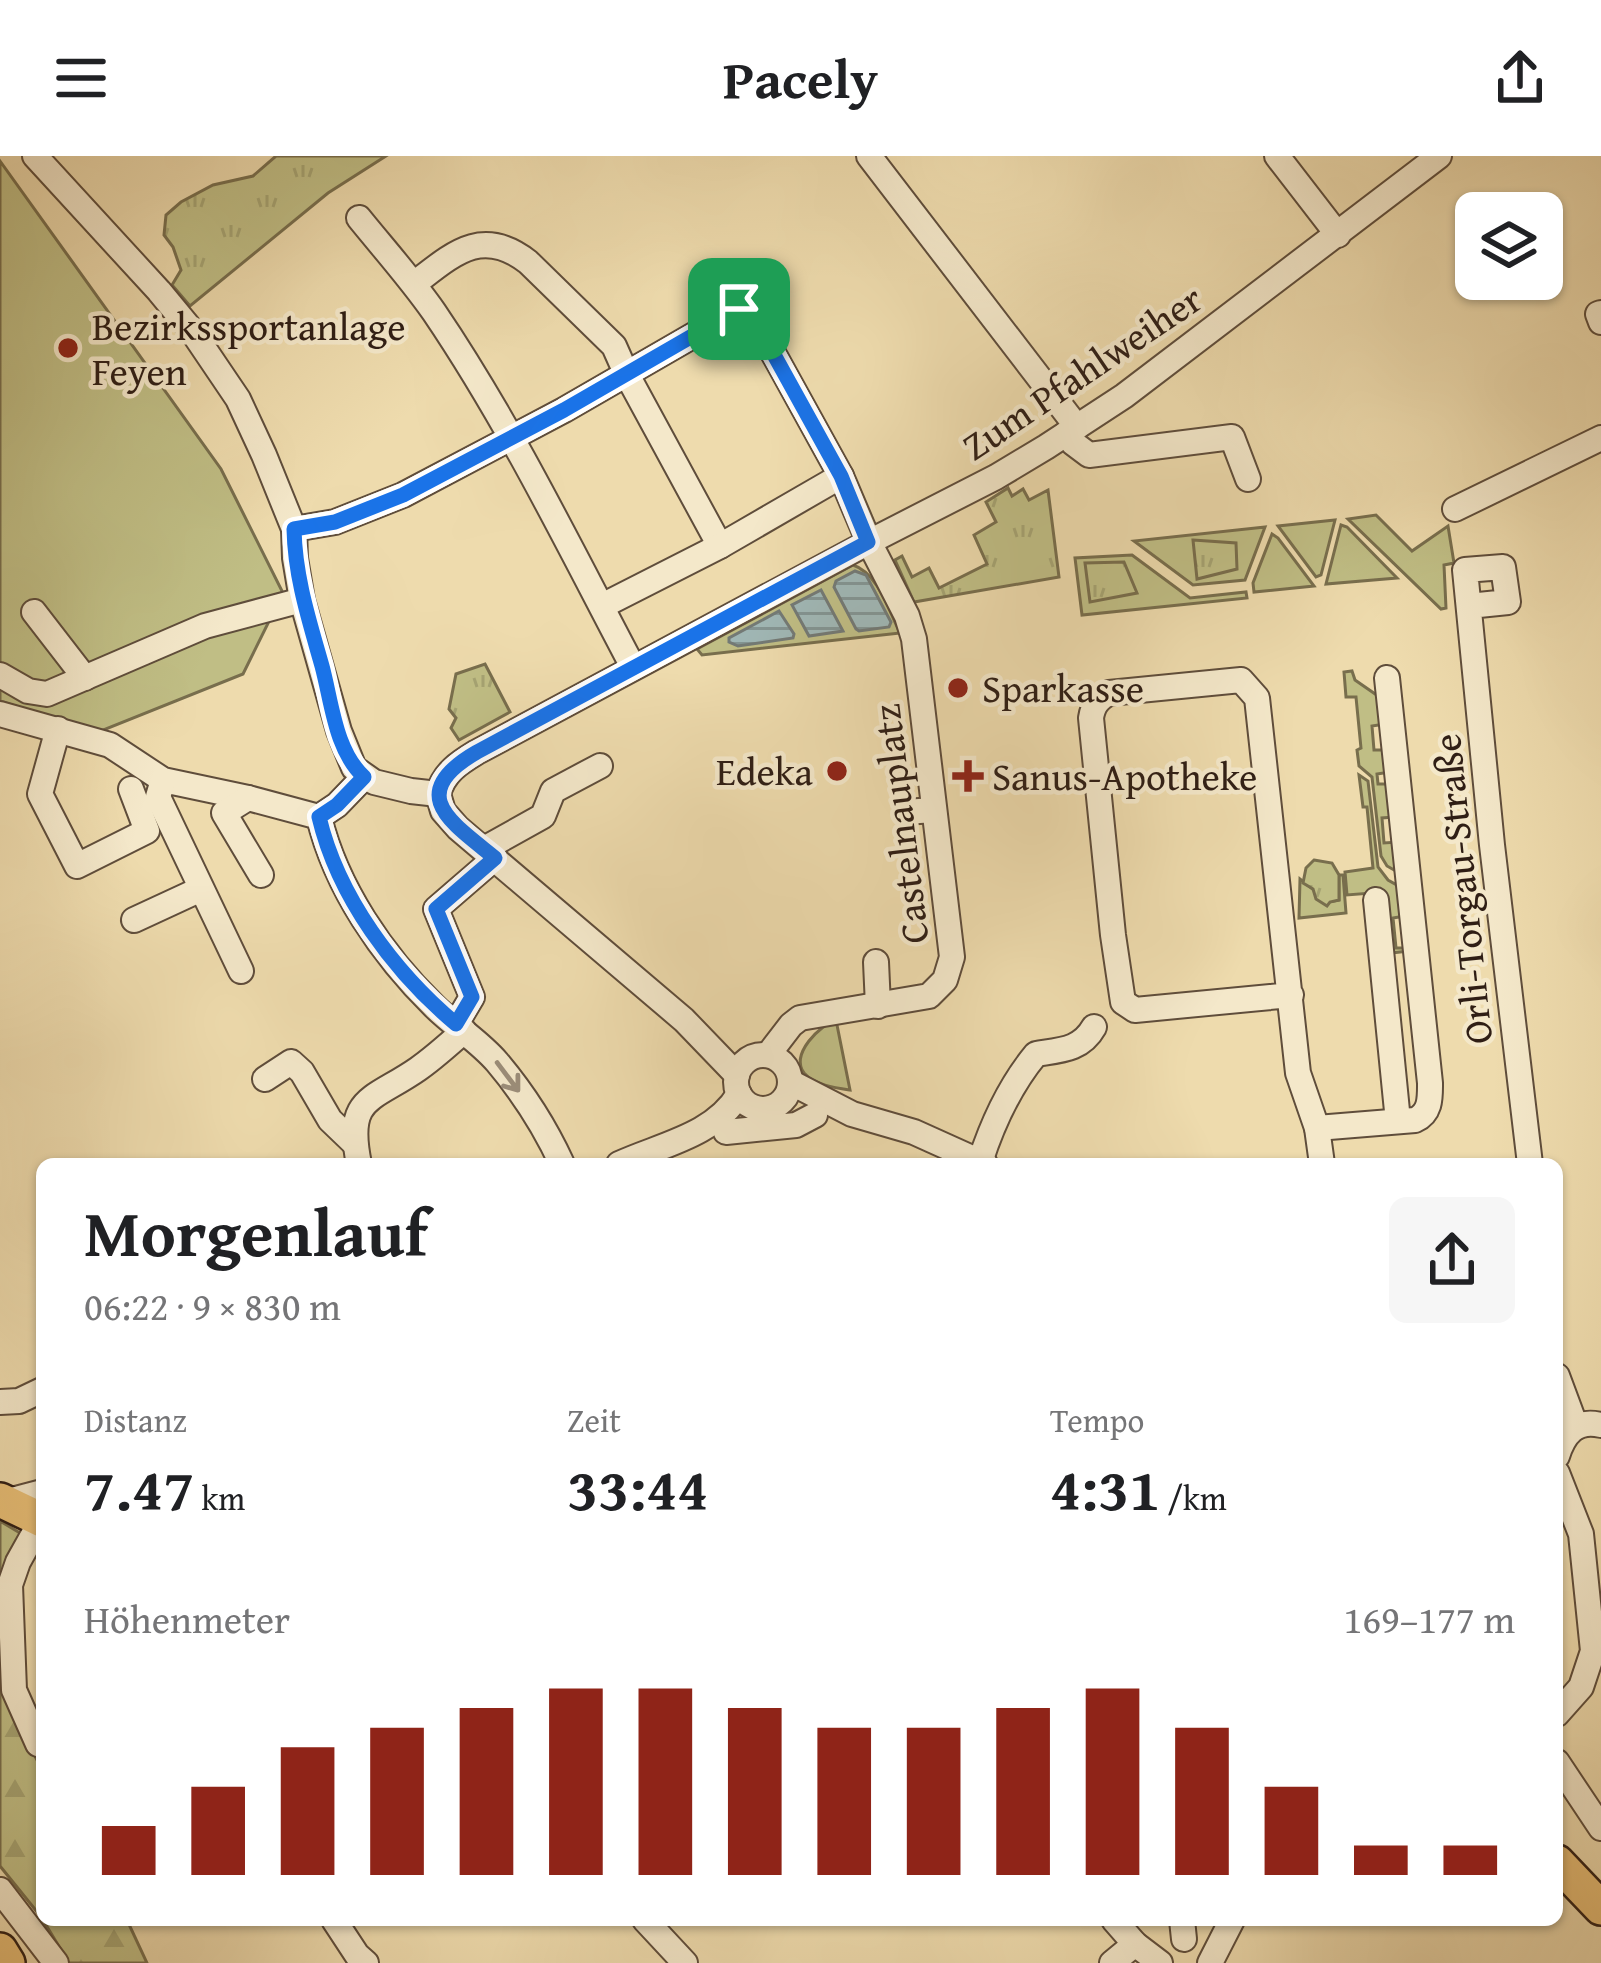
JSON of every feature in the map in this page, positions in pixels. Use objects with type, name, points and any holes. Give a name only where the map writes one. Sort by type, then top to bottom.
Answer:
[{"type":"main road","points":[[2,1501],[36,1517]]},
{"type":"main road","points":[[1563,1868],[1601,1908]]},
{"type":"main road","points":[[0,1950],[8,1963]]},
{"type":"street","points":[[35,156],[159,291],[221,371],[250,422],[294,529],[302,600],[338,731],[348,757],[364,777],[438,794],[450,820],[788,1103],[815,1115],[852,1114]]},
{"type":"street","points":[[869,156],[1072,430],[1073,443],[1089,455],[1232,437],[1247,479]]},
{"type":"street","points":[[1277,156],[1338,235]]},
{"type":"street","name":"Zum Pfahlweiher","points":[[438,794],[443,779],[458,763],[996,477],[1072,430],[1124,396],[1439,156]]},
{"type":"street","points":[[358,218],[436,315],[510,437],[633,667]]},
{"type":"street","points":[[414,284],[475,245],[513,250],[614,346],[720,546]]},
{"type":"street","name":"Castelnauplatz","points":[[626,374],[739,309],[756,322],[841,476],[914,639],[950,971],[929,995],[825,1012],[763,1081]]},
{"type":"street","points":[[294,529],[335,522],[403,495],[626,374]]},
{"type":"street","points":[[1455,509],[1601,437]]},
{"type":"street","points":[[602,606],[720,546],[841,476]]},
{"type":"street","points":[[0,675],[37,694],[58,691],[205,626],[302,600]]},
{"type":"street","name":"Orli-Torgau-Straße","points":[[1468,606],[1529,1158]]},
{"type":"street","points":[[34,612],[85,678]]},
{"type":"street","points":[[1317,1128],[1423,1117],[1430,1103],[1387,678]]},
{"type":"street","points":[[1291,995],[1135,1010],[1123,1002],[1091,718],[1099,698],[1109,693],[1241,680],[1257,698],[1291,995],[1298,1073],[1317,1128],[1321,1158]]},
{"type":"street","points":[[0,715],[110,745],[163,780],[319,817],[364,777]]},
{"type":"street","points":[[58,729],[40,794],[77,866],[147,831],[130,789]]},
{"type":"street","points":[[357,1154],[356,1118],[363,1103],[418,1069],[460,1028],[472,997],[436,909],[489,854],[542,816],[553,791],[600,766]]},
{"type":"street","points":[[163,780],[158,797],[241,971]]},
{"type":"street","points":[[248,798],[224,813],[261,875]]},
{"type":"street","points":[[905,812],[934,809]]},
{"type":"street","points":[[319,817],[336,870],[376,937],[434,1006],[495,1060],[543,1123],[559,1158]]},
{"type":"street","points":[[134,920],[202,889]]},
{"type":"street","points":[[1376,901],[1398,1121]]},
{"type":"street","points":[[876,962],[878,1006]]},
{"type":"street","points":[[984,1158],[992,1131],[1025,1067],[1036,1054],[1086,1041],[1094,1027]]},
{"type":"street","points":[[265,1079],[291,1062],[357,1154]]},
{"type":"street","points":[[763,1081],[914,1132],[972,1158]]},
{"type":"street","points":[[726,1132],[763,1081]]},
{"type":"street","points":[[634,1158],[717,1118],[763,1081]]},
{"type":"street","points":[[679,1140],[796,1125],[815,1115]]},
{"type":"street","points":[[1563,1386],[1588,1426],[1563,1442]]},
{"type":"street","points":[[0,1402],[19,1401],[36,1393]]},
{"type":"street","points":[[1563,1488],[1581,1534],[1593,1651],[1581,1687],[1563,1707]]},
{"type":"street","points":[[2,1501],[36,1493]]},
{"type":"street","points":[[36,1531],[10,1585],[14,1690],[36,1740]]},
{"type":"street","points":[[1563,1771],[1601,1828]]},
{"type":"street","points":[[0,1890],[56,1963]]},
{"type":"street","points":[[338,1926],[366,1963]]},
{"type":"street","points":[[651,1926],[685,1963]]},
{"type":"street","points":[[1119,1926],[1160,1963]]},
{"type":"street","points":[[1210,1963],[1229,1926]]},
{"type":"street","points":[[1112,1963],[1135,1944]]},
{"type":"green space","points":[[276,156],[386,156],[328,193],[190,306],[172,285],[181,270],[164,235],[166,215],[213,185],[253,176]]},
{"type":"green space","name":"Bezirkssportanlage Feyen","points":[[0,161],[221,469],[283,593],[243,674],[96,733],[0,701]]},
{"type":"green space","points":[[1008,488],[1012,496],[1023,489],[1029,500],[1048,490],[1059,577],[914,602],[895,560],[902,556],[912,577],[929,568],[939,588],[987,564],[974,535],[996,522],[986,502]]},
{"type":"green space","points":[[1376,515],[1412,551],[1448,526],[1454,563],[1444,565],[1446,608],[1441,609],[1348,519]]},
{"type":"green space","points":[[1335,520],[1321,575],[1316,577],[1278,526]]},
{"type":"green space","points":[[1341,525],[1347,527],[1397,578],[1326,584]]},
{"type":"green space","points":[[1265,527],[1245,580],[1193,585],[1134,541]]},
{"type":"green space","points":[[1272,534],[1314,586],[1254,592],[1253,583]]},
{"type":"green space","points":[[1193,540],[1236,543],[1237,569],[1197,579]]},
{"type":"green space","points":[[1132,555],[1190,598],[1246,592],[1247,598],[1082,615],[1075,558]]},
{"type":"green space","points":[[1124,562],[1137,593],[1090,602],[1085,563]]},
{"type":"green space","points":[[853,565],[876,584],[900,633],[702,655],[697,649]]},
{"type":"green space","points":[[485,664],[510,712],[459,740],[451,728],[456,718],[449,709],[456,674]]},
{"type":"green space","points":[[1352,671],[1355,680],[1378,696],[1385,724],[1372,726],[1374,750],[1388,750],[1390,772],[1377,774],[1378,784],[1390,784],[1395,817],[1382,818],[1384,843],[1398,842],[1396,871],[1381,856],[1372,777],[1359,766],[1356,697],[1346,697],[1344,672]]},
{"type":"green space","points":[[1359,775],[1368,781],[1378,867],[1402,888],[1405,916],[1393,918],[1396,948],[1409,951],[1391,953],[1384,892],[1347,895],[1345,872],[1373,868]]},
{"type":"green space","points":[[1314,860],[1332,863],[1339,875],[1339,900],[1327,906],[1303,883],[1306,868]]},
{"type":"green space","points":[[1339,875],[1343,875],[1346,913],[1299,918],[1300,879],[1329,902],[1339,900]]},
{"type":"green space","points":[[836,1020],[850,1090],[813,1080],[801,1065],[809,1041]]},
{"type":"green space","points":[[0,1521],[25,1536],[3,1578],[36,1758],[36,1911],[0,1866]]},
{"type":"green space","points":[[47,1926],[130,1926],[147,1963],[69,1963]]},
{"type":"water","points":[[855,571],[866,575],[891,622],[889,627],[856,629],[834,587]]},
{"type":"water","points":[[821,590],[843,631],[809,636],[792,605]]},
{"type":"water","points":[[779,611],[793,638],[738,646],[729,642],[729,638]]},
{"type":"place","name":"Bezirkssportanlage Feyen","points":[[68,348]]},
{"type":"place","name":"Sparkasse","points":[[958,688]]},
{"type":"place","name":"Edeka","points":[[837,771]]},
{"type":"place","name":"Sanus-Apotheke","points":[[968,776]]},
{"type":"route","points":[[739,309],[756,322],[841,476],[868,542],[477,752],[443,779],[438,794],[443,811],[495,858],[436,909],[472,997],[456,1024],[434,1006],[376,937],[325,842],[319,817],[364,777],[354,768],[338,731],[302,600],[294,529],[335,522],[403,495],[564,410],[739,309]]}]
